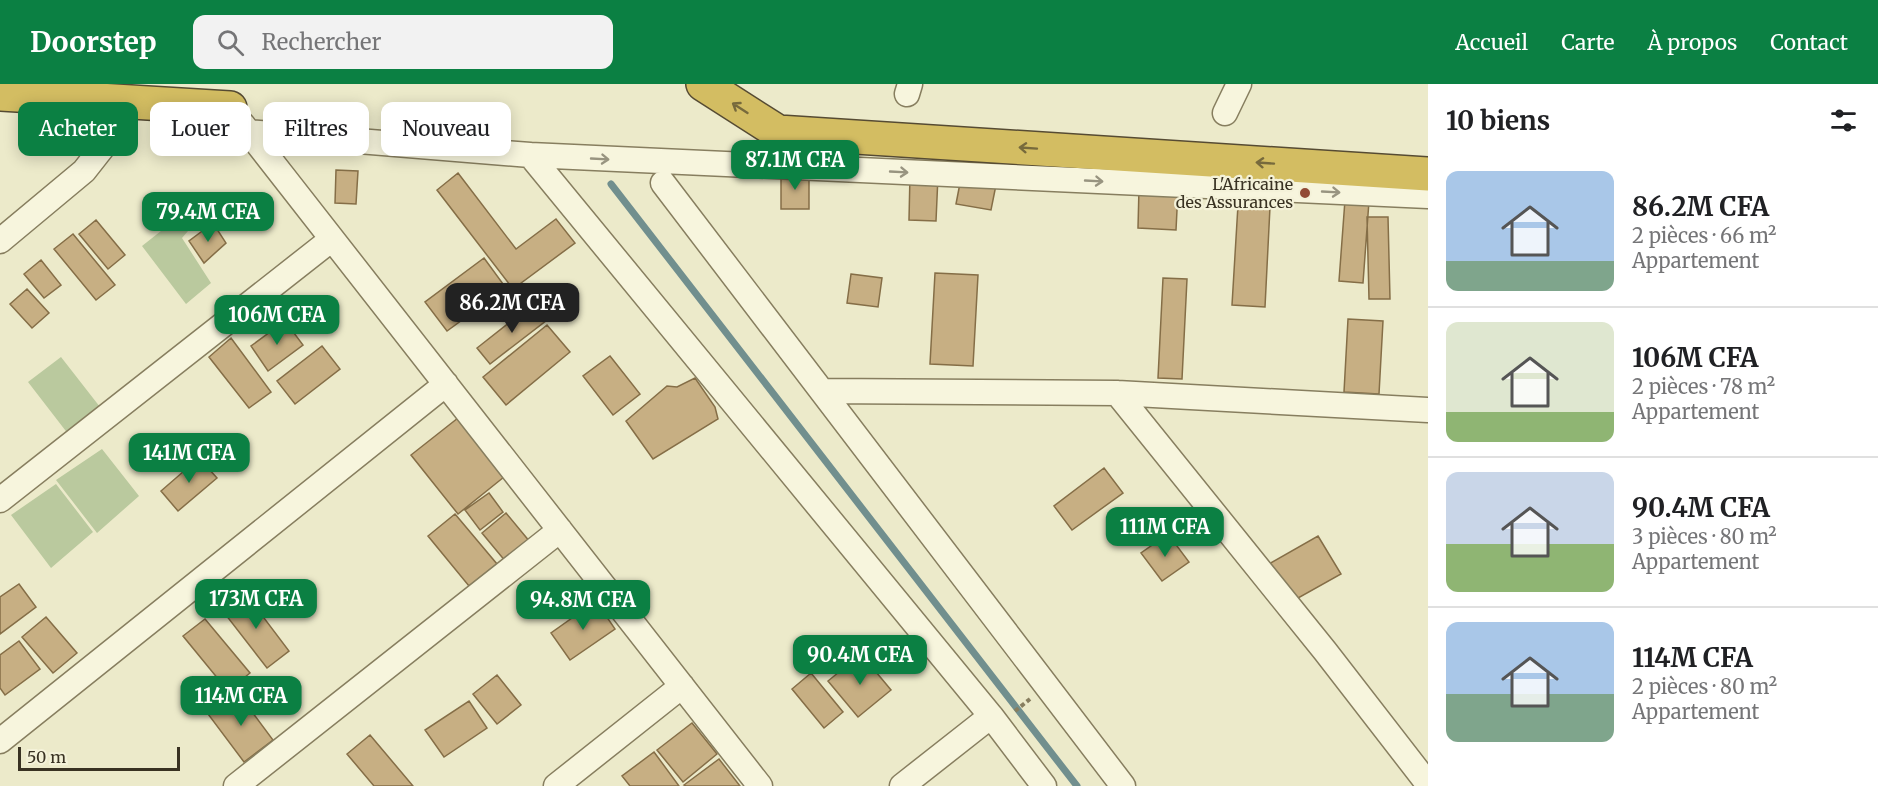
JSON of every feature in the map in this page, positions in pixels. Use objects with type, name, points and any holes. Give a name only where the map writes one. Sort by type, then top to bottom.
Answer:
[{"type":"highway","points":[[703,84],[778,132],[1428,174]]},
{"type":"highway","points":[[0,94],[122,102]]},
{"type":"street","points":[[1225,113],[1239,84]]},
{"type":"street","points":[[251,121],[530,155],[1428,196]]},
{"type":"street","points":[[251,135],[760,786]]},
{"type":"street","points":[[530,155],[1001,716],[1044,786]]},
{"type":"street","points":[[0,241],[84,171],[98,156]]},
{"type":"street","points":[[663,183],[1124,786]]},
{"type":"street","points":[[0,500],[332,239]]},
{"type":"street","points":[[0,741],[446,384]]},
{"type":"street","points":[[822,391],[1117,393],[1428,410]]},
{"type":"street","points":[[1117,393],[1325,651],[1428,784]]},
{"type":"street","points":[[236,786],[560,530]]},
{"type":"street","points":[[556,786],[682,686]]},
{"type":"street","points":[[902,786],[1001,716]]},
{"type":"path","points":[[1001,716],[1030,699]]},
{"type":"green space","points":[[190,208],[194,224],[182,238],[211,283],[186,304],[142,246]]},
{"type":"green space","points":[[61,357],[100,407],[72,439],[28,382]]},
{"type":"green space","points":[[102,449],[139,496],[97,533],[56,480]]},
{"type":"green space","points":[[56,484],[93,532],[51,568],[11,515]]},
{"type":"building","points":[[336,170],[358,171],[356,204],[335,203]]},
{"type":"building","points":[[458,173],[516,249],[556,219],[575,243],[513,289],[437,190]]},
{"type":"building","points":[[781,174],[809,174],[809,209],[781,209]]},
{"type":"building","points":[[910,175],[938,176],[936,221],[909,220]]},
{"type":"building","points":[[961,178],[996,185],[991,210],[956,204]]},
{"type":"building","points":[[1139,188],[1178,190],[1176,230],[1138,228]]},
{"type":"building","points":[[1345,200],[1369,201],[1363,283],[1339,281]]},
{"type":"building","points":[[1238,205],[1270,207],[1265,307],[1232,305]]},
{"type":"building","points":[[1367,217],[1388,217],[1390,299],[1369,299]]},
{"type":"building","points":[[96,220],[125,255],[108,269],[79,234]]},
{"type":"building","points":[[213,223],[226,243],[204,263],[189,241]]},
{"type":"building","points":[[73,234],[115,285],[96,300],[54,249]]},
{"type":"building","points":[[484,258],[506,288],[447,331],[425,302]]},
{"type":"building","points":[[41,260],[61,285],[44,298],[24,274]]},
{"type":"building","points":[[935,273],[978,275],[973,366],[930,364]]},
{"type":"building","points":[[851,274],[882,278],[878,307],[847,303]]},
{"type":"building","points":[[1163,278],[1187,279],[1182,379],[1158,378]]},
{"type":"building","points":[[27,289],[49,313],[32,328],[10,304]]},
{"type":"building","points":[[534,303],[547,320],[490,364],[477,348]]},
{"type":"building","points":[[1348,319],[1383,321],[1379,394],[1344,392]]},
{"type":"building","points":[[285,321],[303,345],[268,371],[251,346]]},
{"type":"building","points":[[547,325],[570,352],[506,405],[483,377]]},
{"type":"building","points":[[231,338],[271,392],[249,408],[209,357]]},
{"type":"building","points":[[322,346],[340,369],[295,404],[277,381]]},
{"type":"building","points":[[610,356],[640,394],[613,415],[583,376]]},
{"type":"building","points":[[695,378],[715,407],[718,419],[653,459],[626,421],[667,386],[677,387]]},
{"type":"building","points":[[458,418],[504,477],[458,514],[411,455]]},
{"type":"building","points":[[199,458],[217,478],[178,511],[161,491]]},
{"type":"building","points":[[1104,468],[1123,493],[1072,530],[1054,506]]},
{"type":"building","points":[[489,493],[503,512],[480,530],[465,510]]},
{"type":"building","points":[[506,513],[530,542],[506,562],[482,533]]},
{"type":"building","points":[[455,514],[497,564],[469,586],[428,536]]},
{"type":"building","points":[[1168,534],[1189,562],[1162,581],[1141,553]]},
{"type":"building","points":[[1318,536],[1341,574],[1291,602],[1269,564]]},
{"type":"building","points":[[19,584],[36,607],[0,634],[0,597]]},
{"type":"building","points":[[245,593],[289,651],[267,668],[222,610]]},
{"type":"building","points":[[596,601],[615,629],[570,660],[551,633]]},
{"type":"building","points":[[46,617],[77,653],[53,673],[22,637]]},
{"type":"building","points":[[205,619],[250,673],[228,691],[183,636]]},
{"type":"building","points":[[19,641],[40,669],[5,695],[0,688],[0,655]]},
{"type":"building","points":[[861,654],[891,690],[858,717],[828,681]]},
{"type":"building","points":[[811,673],[843,712],[824,728],[792,689]]},
{"type":"building","points":[[497,675],[521,705],[497,724],[473,694]]},
{"type":"building","points":[[238,693],[273,740],[244,762],[208,714]]},
{"type":"building","points":[[469,701],[487,728],[444,757],[425,730]]},
{"type":"building","points":[[692,723],[717,754],[683,782],[657,750]]},
{"type":"building","points":[[370,735],[413,786],[374,786],[347,754]]},
{"type":"building","points":[[654,752],[679,786],[630,786],[622,776]]},
{"type":"building","points":[[719,759],[740,786],[684,785]]},
{"type":"waterway","points":[[611,184],[1077,786]]},
{"type":"place","name":"L'Africaine des Assurances","points":[[1305,193]]}]
